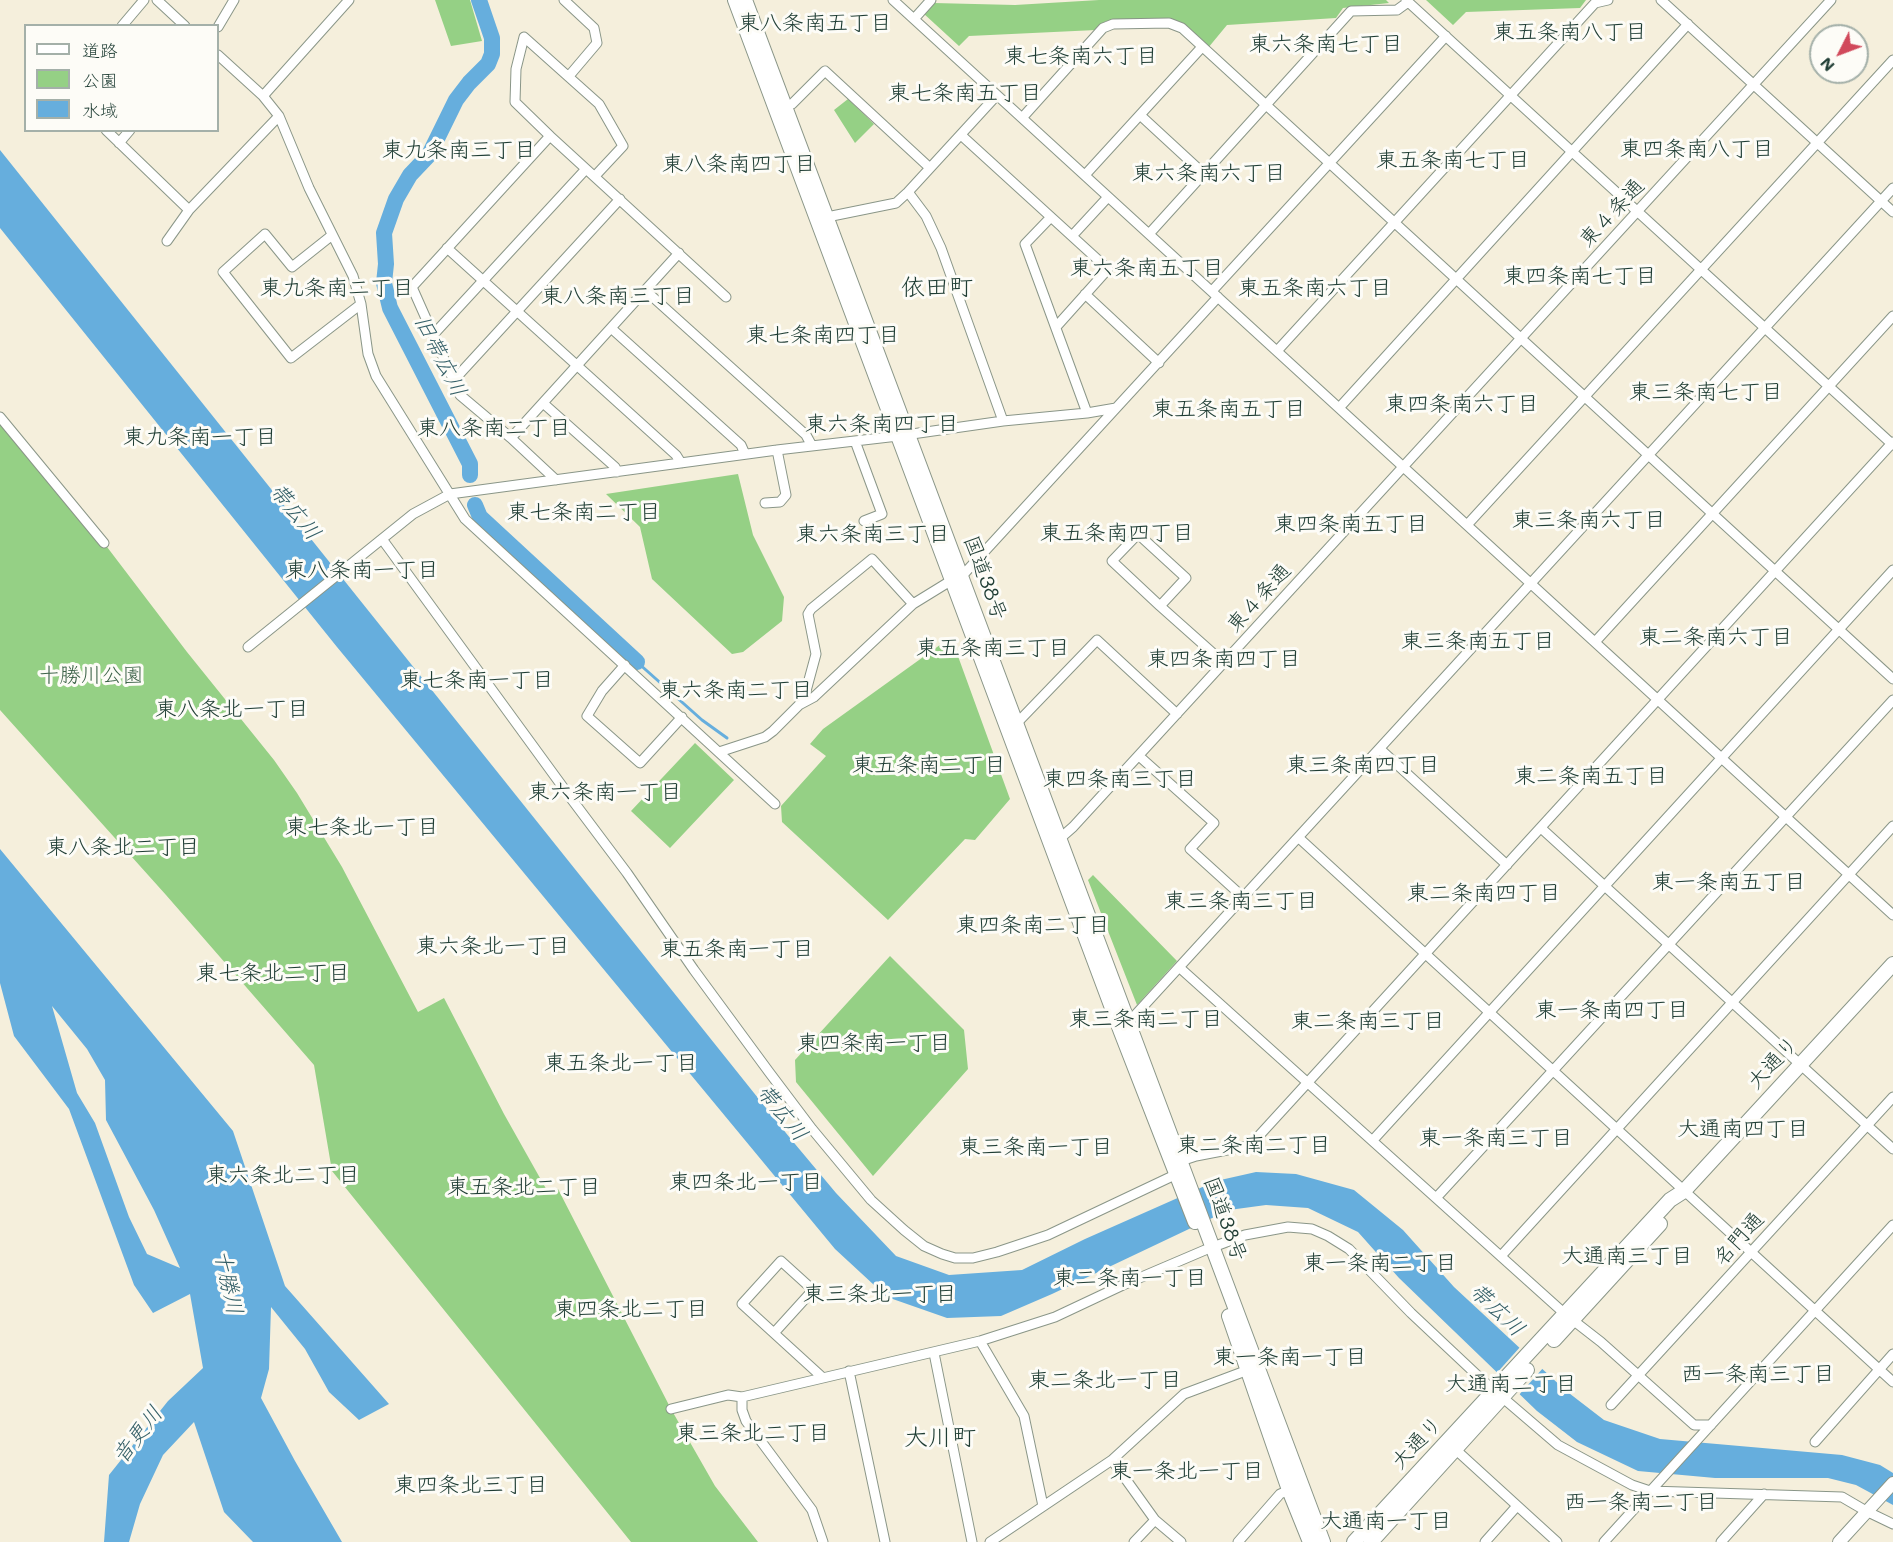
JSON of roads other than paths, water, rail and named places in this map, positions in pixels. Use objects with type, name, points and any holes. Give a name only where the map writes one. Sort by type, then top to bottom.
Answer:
[{"type":"highway","name":"国道38号","points":[[735,0],[957,578],[1124,1027],[1323,1542]]},
{"type":"highway","name":"国道38号","points":[[745,0],[827,217],[903,436]]},
{"type":"highway","name":"国道38号","points":[[957,578],[1016,724],[1055,842]]},
{"type":"highway","name":"大通り","points":[[1354,1542],[1677,1206],[1684,1191],[1893,964]]},
{"type":"highway","name":"国道38号","points":[[1207,1244],[1289,1490],[1310,1542]]},
{"type":"highway","name":"大通り","points":[[1371,1542],[1455,1449],[1502,1390]]},
{"type":"main road","points":[[1839,1542],[1893,1483]]},
{"type":"street","points":[[124,24],[144,0]]},
{"type":"street","points":[[157,0],[183,24]]},
{"type":"street","points":[[219,25],[234,0]]},
{"type":"street","points":[[262,96],[349,0]]},
{"type":"street","points":[[564,0],[594,28],[597,43],[569,76]]},
{"type":"street","points":[[893,0],[1893,915]]},
{"type":"street","points":[[914,19],[931,0]]},
{"type":"street","points":[[1277,351],[1594,3],[1608,0]]},
{"type":"street","points":[[1661,0],[1893,212]]},
{"type":"street","name":"東４条通","points":[[1055,842],[1139,756],[1831,0]]},
{"type":"street","points":[[380,540],[627,873],[694,970],[769,1072],[871,1200],[924,1246],[955,1257],[973,1258],[1048,1235],[1196,1156],[1248,1146],[1892,444],[1407,1],[1397,10],[1351,11],[1149,234]]},
{"type":"street","points":[[1022,117],[1103,28],[1113,24],[1169,24],[1182,28],[1893,679]]},
{"type":"street","points":[[1339,408],[1457,281],[1688,24]]},
{"type":"street","points":[[719,752],[765,737],[803,702],[814,698],[913,604],[957,578],[1159,363],[1215,294],[1446,36]]},
{"type":"street","points":[[595,176],[623,146],[599,104],[524,37],[516,69],[515,102],[550,136],[726,297]]},
{"type":"street","points":[[1085,175],[1202,47]]},
{"type":"street","points":[[219,57],[262,96],[279,116],[331,236],[353,276],[362,304],[368,354],[375,376],[465,519],[775,804]]},
{"type":"street","points":[[1467,525],[1816,141],[1893,60]]},
{"type":"street","points":[[786,106],[792,104],[825,71],[930,168]]},
{"type":"street","points":[[827,217],[896,203],[909,192],[997,95]]},
{"type":"street","points":[[1140,115],[1204,174]]},
{"type":"street","points":[[167,241],[189,210],[279,116]]},
{"type":"street","points":[[108,132],[189,210]]},
{"type":"street","points":[[119,143],[128,132]]},
{"type":"street","points":[[961,135],[1108,269],[1056,327]]},
{"type":"street","points":[[550,136],[412,287],[460,395],[556,480]]},
{"type":"street","points":[[433,334],[586,169]]},
{"type":"street","points":[[1124,1027],[1893,188]]},
{"type":"street","points":[[909,192],[926,216],[941,248],[1004,421]]},
{"type":"street","points":[[1072,236],[1108,197]]},
{"type":"street","points":[[453,381],[620,199]]},
{"type":"street","points":[[1051,217],[1025,244],[1087,413]]},
{"type":"street","points":[[331,236],[292,267],[265,234],[223,272],[291,358],[362,304]]},
{"type":"street","points":[[447,248],[676,455],[681,463]]},
{"type":"street","points":[[511,438],[679,253]]},
{"type":"street","points":[[646,291],[806,435],[812,446]]},
{"type":"street","points":[[1085,294],[1159,363]]},
{"type":"street","points":[[1595,642],[1893,316]]},
{"type":"street","points":[[611,328],[741,445],[745,454]]},
{"type":"street","points":[[543,403],[615,467],[617,472]]},
{"type":"street","points":[[248,646],[276,626],[412,514],[450,494],[745,454],[1116,408]]},
{"type":"street","points":[[0,417],[104,543]]},
{"type":"street","points":[[855,441],[882,514],[864,521]]},
{"type":"street","points":[[765,503],[780,502],[786,495],[777,450]]},
{"type":"street","points":[[1160,606],[1186,578],[1138,534],[1112,561],[1160,606],[1224,663]]},
{"type":"street","points":[[803,702],[816,654],[808,614],[811,609],[872,559],[913,604]]},
{"type":"street","points":[[1373,1140],[1893,570]]},
{"type":"street","points":[[1016,724],[1097,640],[1177,714]]},
{"type":"street","points":[[625,665],[602,692],[587,716],[640,763],[682,717]]},
{"type":"street","points":[[1437,1198],[1893,700]]},
{"type":"street","points":[[1380,749],[1507,865]]},
{"type":"street","points":[[1139,756],[1214,823],[1190,849],[1244,898]]},
{"type":"street","points":[[1501,1256],[1893,826]]},
{"type":"street","points":[[1541,828],[1893,1149]]},
{"type":"street","points":[[1299,838],[1893,1382]]},
{"type":"street","points":[[1180,968],[1569,1317],[1639,1375],[1694,1425],[1711,1425]]},
{"type":"street","name":"名門通","points":[[1611,1405],[1893,1097]]},
{"type":"street","points":[[1604,1542],[1893,1226]]},
{"type":"street","points":[[671,1409],[728,1395],[742,1397],[980,1341],[1055,1317],[1207,1244],[1288,1227],[1312,1229],[1349,1249],[1411,1313],[1502,1390],[1558,1446],[1632,1485],[1650,1491],[1842,1497],[1870,1508],[1893,1524]]},
{"type":"street","points":[[774,1333],[813,1290],[781,1261],[742,1304],[822,1377]]},
{"type":"street","points":[[980,1341],[1024,1416],[1043,1506]]},
{"type":"street","points":[[934,1353],[972,1542]]},
{"type":"street","points":[[1815,1442],[1893,1353]]},
{"type":"street","points":[[990,1542],[1112,1460],[1184,1394],[1248,1370]]},
{"type":"street","points":[[849,1371],[885,1542]]},
{"type":"street","points":[[742,1397],[742,1410],[746,1421],[812,1510],[823,1542]]},
{"type":"street","points":[[1455,1449],[1557,1542]]},
{"type":"street","points":[[1112,1460],[1155,1520],[1180,1542]]},
{"type":"street","points":[[1238,1542],[1280,1494],[1289,1490]]},
{"type":"street","points":[[1721,1542],[1764,1494]]},
{"type":"street","points":[[1485,1542],[1517,1506]]},
{"type":"street","points":[[1134,1542],[1155,1520]]},
{"type":"water","points":[[0,150],[790,1138],[836,1193],[896,1256],[949,1275],[1022,1270],[1085,1239],[1216,1181],[1256,1172],[1296,1174],[1354,1190],[1403,1230],[1454,1287],[1565,1390],[1604,1420],[1660,1439],[1842,1455],[1880,1465],[1893,1473],[1893,1505],[1856,1485],[1828,1478],[1715,1478],[1638,1471],[1577,1442],[1537,1411],[1399,1278],[1358,1232],[1308,1208],[1266,1205],[1229,1210],[1001,1316],[947,1318],[887,1297],[835,1249],[337,647],[0,228]]},
{"type":"water","name":"十勝川","points":[[0,849],[233,1131],[285,1286],[389,1404],[359,1420],[329,1392],[305,1349],[271,1307],[269,1369],[261,1398],[342,1542],[253,1542],[224,1512],[194,1422],[163,1455],[140,1504],[129,1542],[104,1542],[109,1475],[168,1401],[203,1368],[190,1294],[153,1313],[134,1285],[69,1109],[14,1036],[0,983]],"holes":[[[52,1006],[87,1049],[105,1080],[106,1120],[154,1210],[180,1268],[147,1254],[129,1217],[95,1123],[77,1093]]]},
{"type":"waterway","name":"旧帯広川","points":[[470,475],[470,464],[390,308],[384,283],[386,264],[384,233],[396,199],[410,175],[429,155],[456,100],[488,64],[492,54],[492,38],[479,0]]},
{"type":"waterway","name":"旧帯広川","points":[[475,505],[480,517],[637,662]]},
{"type":"waterway","name":"旧帯広川","points":[[637,662],[702,720],[727,738]]},
{"type":"district","name":"東八条南五丁目","points":[[815,23]]},
{"type":"district","name":"東五条南八丁目","points":[[1570,32]]},
{"type":"district","name":"東六条南七丁目","points":[[1326,44]]},
{"type":"district","name":"東七条南六丁目","points":[[1081,56]]},
{"type":"district","name":"東七条南五丁目","points":[[965,93]]},
{"type":"district","name":"東四条南八丁目","points":[[1697,149]]},
{"type":"district","name":"東九条南三丁目","points":[[459,150]]},
{"type":"district","name":"東五条南七丁目","points":[[1453,160]]},
{"type":"district","name":"東八条南四丁目","points":[[739,164]]},
{"type":"district","name":"東六条南六丁目","points":[[1209,173]]},
{"type":"district","name":"東六条南五丁目","points":[[1147,268]]},
{"type":"district","name":"東四条南七丁目","points":[[1580,276]]},
{"type":"district","name":"東九条南二丁目","points":[[337,288]]},
{"type":"district","name":"依田町","points":[[937,288]]},
{"type":"district","name":"東五条南六丁目","points":[[1315,288]]},
{"type":"district","name":"東八条南三丁目","points":[[618,296]]},
{"type":"district","name":"東七条南四丁目","points":[[823,335]]},
{"type":"district","name":"東三条南七丁目","points":[[1706,392]]},
{"type":"district","name":"東四条南六丁目","points":[[1462,404]]},
{"type":"district","name":"東五条南五丁目","points":[[1229,409]]},
{"type":"district","name":"東六条南四丁目","points":[[882,424]]},
{"type":"district","name":"東八条南二丁目","points":[[494,428]]},
{"type":"district","name":"東九条南一丁目","points":[[200,437]]},
{"type":"district","name":"東七条南二丁目","points":[[584,512]]},
{"type":"district","name":"東三条南六丁目","points":[[1589,520]]},
{"type":"district","name":"東四条南五丁目","points":[[1351,524]]},
{"type":"district","name":"東五条南四丁目","points":[[1117,533]]},
{"type":"district","name":"東六条南三丁目","points":[[873,534]]},
{"type":"district","name":"東八条南一丁目","points":[[362,570]]},
{"type":"district","name":"東二条南六丁目","points":[[1716,637]]},
{"type":"district","name":"東三条南五丁目","points":[[1478,641]]},
{"type":"district","name":"東五条南三丁目","points":[[993,648]]},
{"type":"district","name":"東四条南四丁目","points":[[1224,659]]},
{"type":"district","name":"東七条南一丁目","points":[[477,680]]},
{"type":"district","name":"東六条南二丁目","points":[[736,690]]},
{"type":"district","name":"東八条北一丁目","points":[[232,709]]},
{"type":"district","name":"東五条南二丁目","points":[[929,765]]},
{"type":"district","name":"東三条南四丁目","points":[[1363,765]]},
{"type":"district","name":"東二条南五丁目","points":[[1591,776]]},
{"type":"district","name":"東四条南三丁目","points":[[1120,779]]},
{"type":"district","name":"東六条南一丁目","points":[[605,792]]},
{"type":"district","name":"東七条北一丁目","points":[[362,827]]},
{"type":"district","name":"東八条北二丁目","points":[[123,847]]},
{"type":"district","name":"東一条南五丁目","points":[[1729,882]]},
{"type":"district","name":"東二条南四丁目","points":[[1484,893]]},
{"type":"district","name":"東三条南三丁目","points":[[1241,901]]},
{"type":"district","name":"東四条南二丁目","points":[[1033,925]]},
{"type":"district","name":"東六条北一丁目","points":[[493,946]]},
{"type":"district","name":"東五条南一丁目","points":[[737,949]]},
{"type":"district","name":"東七条北二丁目","points":[[273,973]]},
{"type":"district","name":"東一条南四丁目","points":[[1612,1010]]},
{"type":"district","name":"東三条南二丁目","points":[[1146,1019]]},
{"type":"district","name":"東二条南三丁目","points":[[1368,1021]]},
{"type":"district","name":"東四条南一丁目","points":[[874,1043]]},
{"type":"district","name":"東五条北一丁目","points":[[621,1063]]},
{"type":"district","name":"大通南四丁目","points":[[1743,1129]]},
{"type":"district","name":"東一条南三丁目","points":[[1496,1138]]},
{"type":"district","name":"東二条南二丁目","points":[[1254,1145]]},
{"type":"district","name":"東三条南一丁目","points":[[1036,1147]]},
{"type":"district","name":"東六条北二丁目","points":[[283,1175]]},
{"type":"district","name":"東四条北一丁目","points":[[746,1182]]},
{"type":"district","name":"東五条北二丁目","points":[[524,1187]]},
{"type":"district","name":"大通南三丁目","points":[[1627,1256]]},
{"type":"district","name":"東一条南二丁目","points":[[1380,1263]]},
{"type":"district","name":"東二条南一丁目","points":[[1130,1278]]},
{"type":"district","name":"東三条北一丁目","points":[[880,1294]]},
{"type":"district","name":"東四条北二丁目","points":[[631,1309]]},
{"type":"district","name":"東一条南一丁目","points":[[1290,1357]]},
{"type":"district","name":"西一条南三丁目","points":[[1758,1374]]},
{"type":"district","name":"東二条北一丁目","points":[[1105,1380]]},
{"type":"district","name":"大通南二丁目","points":[[1511,1384]]},
{"type":"district","name":"東三条北二丁目","points":[[753,1433]]},
{"type":"district","name":"大川町","points":[[940,1438]]},
{"type":"district","name":"東一条北一丁目","points":[[1187,1471]]},
{"type":"district","name":"東四条北三丁目","points":[[471,1485]]},
{"type":"district","name":"西一条南二丁目","points":[[1641,1502]]},
{"type":"district","name":"大通南一丁目","points":[[1386,1521]]},
{"type":"water label","name":"帯広川","points":[[295,512]]},
{"type":"water label","name":"帯広川","points":[[782,1113]]},
{"type":"water label","name":"帯広川","points":[[1497,1310]]},
{"type":"water label","name":"音更川","points":[[138,1435]]},
{"type":"park label","name":"十勝川公園","points":[[91,676]]}]
